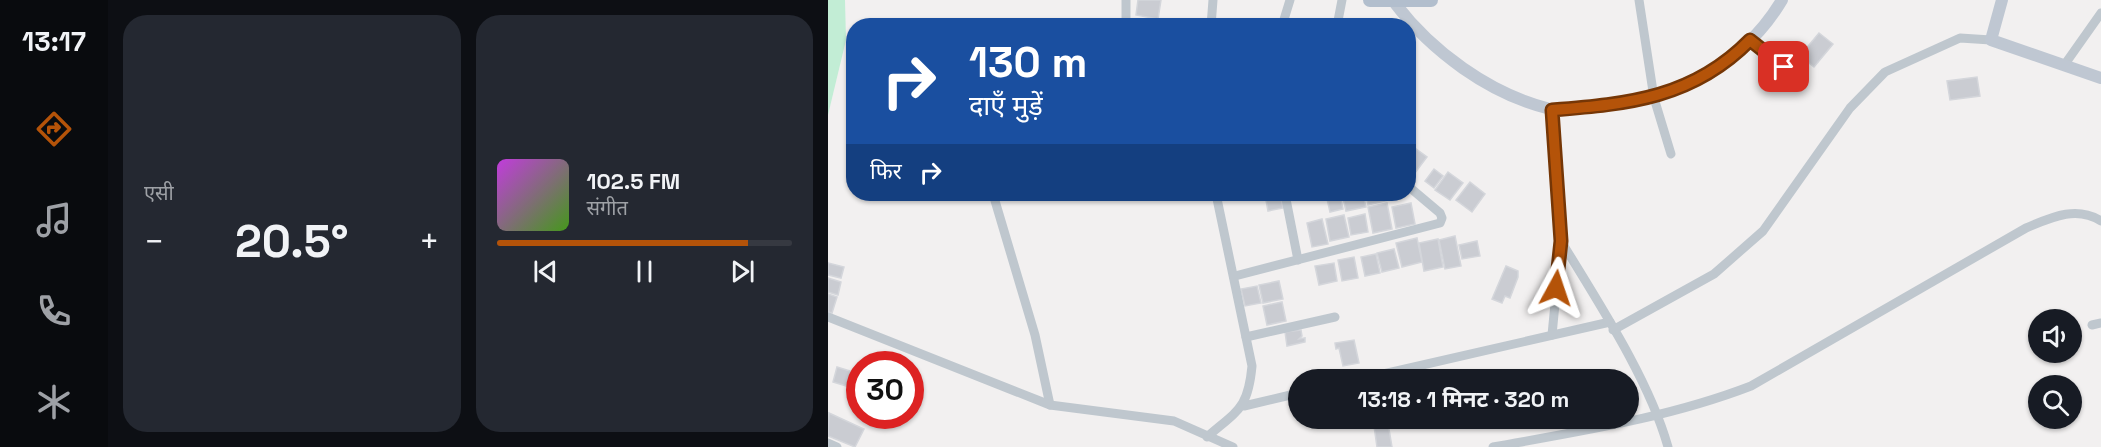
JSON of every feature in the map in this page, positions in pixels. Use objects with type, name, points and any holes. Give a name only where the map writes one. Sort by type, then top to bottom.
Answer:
[{"type":"main road","points":[[1370,0],[1394,2],[1431,0]]},
{"type":"street","points":[[1126,0],[1126,18]]},
{"type":"street","points":[[1212,18],[1213,0]]},
{"type":"street","points":[[1284,18],[1290,0]]},
{"type":"street","points":[[1339,18],[1342,0]]},
{"type":"street","points":[[1639,0],[1654,98],[1671,154]]},
{"type":"street","points":[[1416,27],[1443,54],[1473,75],[1528,102],[1552,110],[1624,104],[1654,98],[1712,72],[1750,40],[1772,17],[1782,0]]},
{"type":"street","points":[[1991,40],[2002,0]]},
{"type":"street","points":[[1394,2],[1407,18]]},
{"type":"street","points":[[2065,64],[2101,13]]},
{"type":"street","points":[[1405,369],[1552,335],[1611,326],[1714,274],[1763,231],[1850,108],[1885,72],[1960,38],[1991,40],[2101,78]]},
{"type":"street","points":[[1750,40],[1800,80]]},
{"type":"street","points":[[1552,110],[1561,241],[1552,335]]},
{"type":"street","points":[[1235,276],[1440,223],[1442,218],[1440,213],[1416,193]]},
{"type":"street","points":[[995,201],[1035,334],[1050,405]]},
{"type":"street","points":[[1218,201],[1252,366],[1250,390],[1244,406]]},
{"type":"street","points":[[1286,201],[1298,260]]},
{"type":"street","points":[[1493,447],[1659,416],[1708,403],[1751,386],[2026,228],[2064,212],[2094,217],[2101,221]]},
{"type":"street","points":[[1561,241],[1611,326],[1659,416],[1668,447]]},
{"type":"street","points":[[1246,337],[1335,317]]},
{"type":"street","points":[[828,318],[1050,405],[1174,421],[1233,447]]},
{"type":"street","points":[[1207,436],[1244,406],[1288,396]]},
{"type":"street","points":[[828,443],[837,447]]},
{"type":"green space","points":[[828,0],[845,0],[846,40],[828,115]]},
{"type":"building","points":[[1138,0],[1161,0],[1158,18],[1136,15]]},
{"type":"building","points":[[1819,33],[1833,44],[1814,67],[1800,56]]},
{"type":"building","points":[[1977,77],[1980,96],[1950,100],[1947,81]]},
{"type":"building","points":[[1416,149],[1427,157],[1416,172]]},
{"type":"building","points":[[1434,169],[1443,176],[1434,188],[1425,181]]},
{"type":"building","points":[[1448,172],[1463,183],[1450,200],[1435,190]]},
{"type":"building","points":[[1470,182],[1485,194],[1472,212],[1456,200]]},
{"type":"building","points":[[1266,201],[1282,201],[1283,208],[1268,211]]},
{"type":"building","points":[[1328,201],[1341,201],[1343,209],[1330,212]]},
{"type":"building","points":[[1344,201],[1365,201],[1366,207],[1346,211]]},
{"type":"building","points":[[1367,201],[1385,201],[1368,205]]},
{"type":"building","points":[[1387,203],[1392,229],[1373,233],[1368,207]]},
{"type":"building","points":[[1411,203],[1415,224],[1396,228],[1392,207]]},
{"type":"building","points":[[1365,214],[1368,232],[1351,235],[1348,218]]},
{"type":"building","points":[[1344,215],[1349,237],[1330,241],[1326,219]]},
{"type":"building","points":[[1322,219],[1328,244],[1312,247],[1307,223]]},
{"type":"building","points":[[1455,236],[1461,266],[1445,269],[1439,240]]},
{"type":"building","points":[[1417,238],[1422,262],[1402,267],[1396,243]]},
{"type":"building","points":[[1438,239],[1443,267],[1424,271],[1419,243]]},
{"type":"building","points":[[1477,241],[1480,256],[1462,259],[1459,245]]},
{"type":"building","points":[[1394,249],[1399,268],[1382,272],[1377,253]]},
{"type":"building","points":[[1376,254],[1380,273],[1365,276],[1361,257]]},
{"type":"building","points":[[1354,257],[1358,278],[1342,281],[1338,260]]},
{"type":"building","points":[[828,263],[844,267],[841,278],[828,275]]},
{"type":"building","points":[[1334,263],[1337,281],[1319,285],[1315,266]]},
{"type":"building","points":[[1506,266],[1518,271],[1518,277],[1510,298],[1505,296],[1502,303],[1492,299]]},
{"type":"building","points":[[828,278],[841,282],[838,295],[828,292]]},
{"type":"building","points":[[1279,281],[1283,299],[1263,303],[1259,285]]},
{"type":"building","points":[[1257,286],[1261,303],[1245,306],[1241,289]]},
{"type":"building","points":[[828,294],[837,297],[832,313],[828,312]]},
{"type":"building","points":[[1282,302],[1286,321],[1267,325],[1263,306]]},
{"type":"building","points":[[1301,330],[1302,336],[1299,339],[1305,338],[1305,342],[1287,346],[1285,332]]},
{"type":"building","points":[[1354,340],[1359,363],[1343,366],[1339,348],[1336,349],[1335,343]]},
{"type":"building","points":[[837,367],[846,370],[846,386],[833,382]]},
{"type":"building","points":[[829,413],[846,421],[846,429],[864,429],[855,447],[828,436]]},
{"type":"building","points":[[1374,429],[1389,429],[1392,447],[1377,447]]},
{"type":"route","points":[[1556,288],[1561,241],[1552,110],[1624,104],[1654,98],[1712,72],[1750,40],[1784,67]]}]
